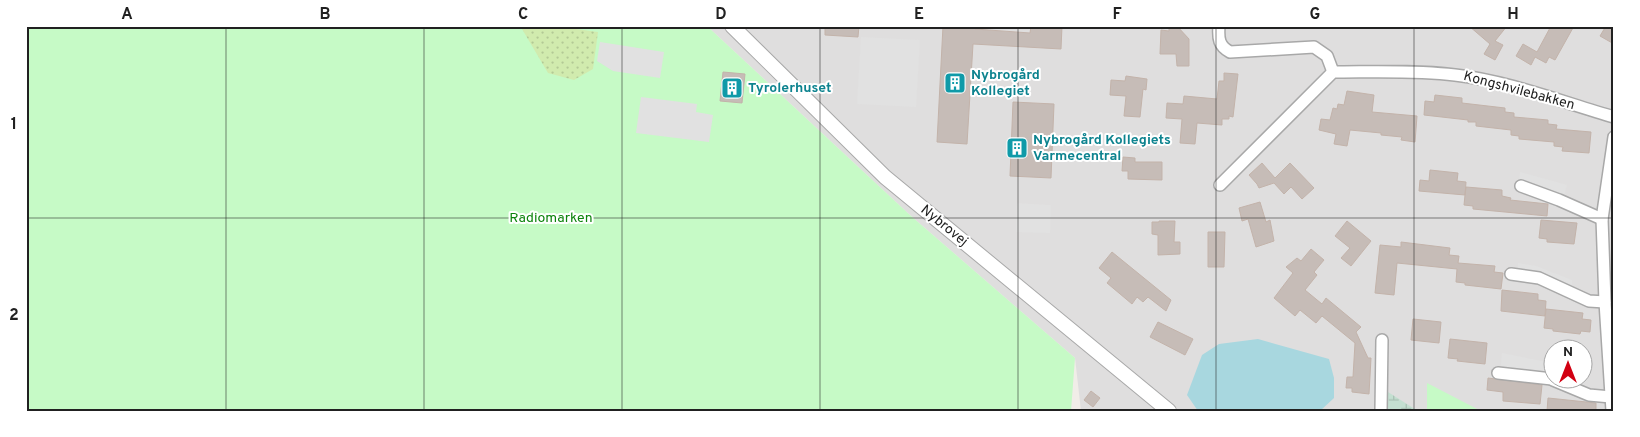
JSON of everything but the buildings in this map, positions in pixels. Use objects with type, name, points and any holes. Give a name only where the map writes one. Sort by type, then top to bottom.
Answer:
[{"type":"street","name":"Nybrovej","points":[[732,26],[885,177],[1169,411]]},
{"type":"street","points":[[1219,26],[1218,39],[1221,45],[1230,52],[1314,47],[1327,56],[1332,72],[1220,185]]},
{"type":"street","name":"Kongshvilebakken","points":[[1332,72],[1440,73],[1469,77],[1492,81],[1614,117]]},
{"type":"street","points":[[1612,411],[1608,298],[1602,219],[1614,137]]},
{"type":"street","points":[[1521,186],[1560,200],[1602,219]]},
{"type":"street","points":[[1511,274],[1539,278],[1589,302],[1608,298]]},
{"type":"street","points":[[1380,411],[1382,340]]},
{"type":"street","points":[[1498,372],[1542,378]]},
{"type":"street","points":[[1579,390],[1589,394],[1611,397]]},
{"type":"shaded area","points":[[707,26],[1614,26],[1614,411],[1081,411],[1075,358],[911,216]]},
{"type":"shaded area","points":[[861,37],[920,40],[916,107],[857,104]]},
{"type":"shaded area","points":[[600,42],[664,52],[660,78],[613,71],[597,61]]},
{"type":"shaded area","points":[[641,97],[697,104],[696,112],[713,115],[709,142],[636,133]]},
{"type":"shaded area","points":[[1520,172],[1567,185],[1562,203],[1518,189]]},
{"type":"shaded area","points":[[1017,203],[1051,205],[1050,233],[1016,232]]},
{"type":"shaded area","points":[[1518,263],[1536,266],[1572,280],[1572,295],[1541,280],[1517,277]]},
{"type":"shaded area","points":[[1502,353],[1542,361],[1542,379],[1500,374]]},
{"type":"green space","name":"Radiomarken","points":[[26,26],[707,26],[911,216],[1075,358],[1071,411],[26,411]]},
{"type":"green space","points":[[506,26],[554,26],[598,32],[593,69],[574,80],[548,73],[522,29]]},
{"type":"green space","points":[[1427,383],[1481,411],[1427,411]]},
{"type":"green space","points":[[1388,392],[1418,411],[1387,411]]},
{"type":"water","points":[[1258,339],[1329,359],[1334,378],[1334,398],[1320,411],[1198,411],[1187,395],[1202,355],[1219,344]]},
{"type":"place","name":"Nybrogård Kollegiet","points":[[955,83]]},
{"type":"place","name":"Tyrolerhuset","points":[[732,88]]},
{"type":"place","name":"Nybrogård Kollegiets Varmecentral","points":[[1017,148]]}]
